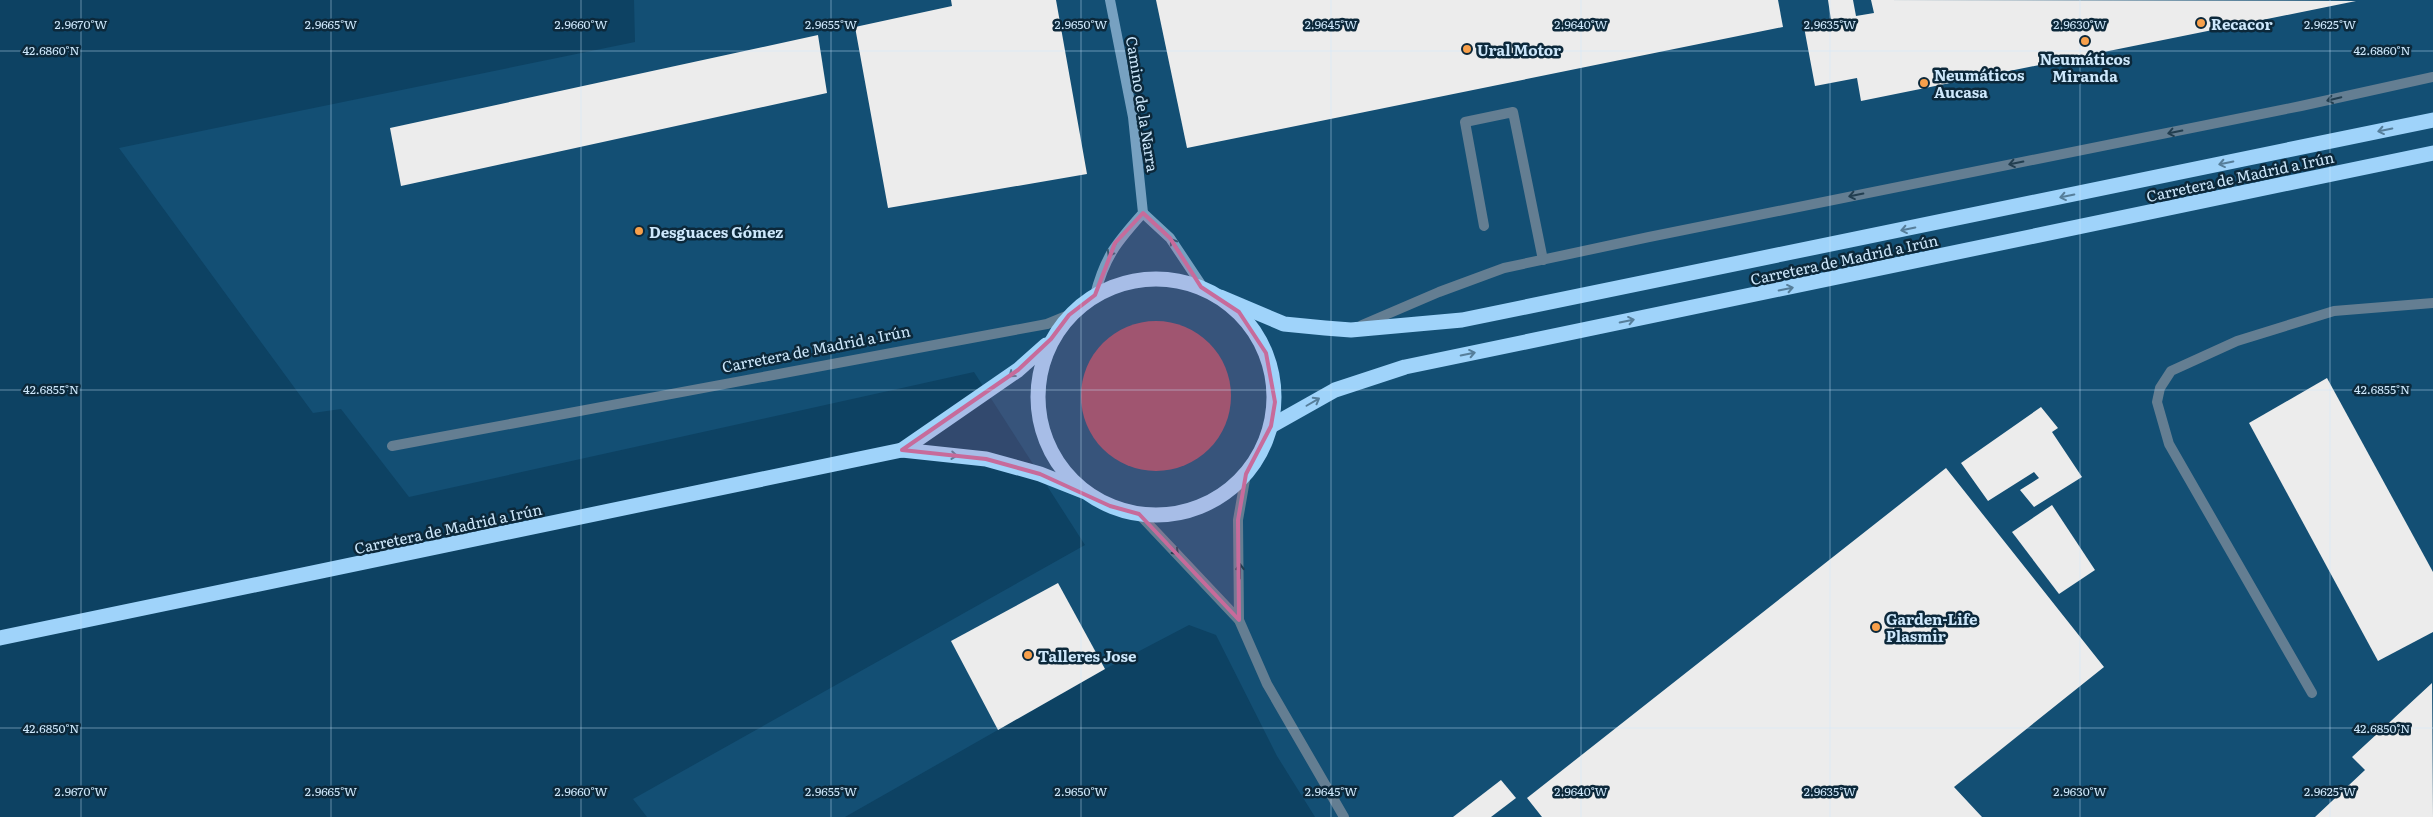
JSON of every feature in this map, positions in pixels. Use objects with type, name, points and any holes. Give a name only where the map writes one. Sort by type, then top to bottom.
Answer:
[{"type":"highway","name":"Carretera de Madrid a Irún","points":[[1220,297],[1284,324],[1351,330],[1462,320],[2433,120]]},
{"type":"highway","name":"Carretera de Madrid a Irún","points":[[1271,426],[1335,390],[1405,367],[2433,153]]},
{"type":"highway","points":[[2338,174],[2433,160]]},
{"type":"highway","points":[[1151,278],[1200,283],[1201,287],[1220,297],[1239,312],[1255,331],[1266,353],[1273,377],[1275,402],[1271,426],[1261,451],[1246,474],[1216,499],[1179,513],[1139,514],[1110,506],[1083,490],[1065,474],[1051,455],[1042,432],[1037,409],[1037,385],[1040,369],[1051,340],[1069,315],[1095,295],[1122,283],[1151,278]]},
{"type":"highway","name":"Carretera de Madrid a Irún","points":[[902,450],[1018,370],[1051,340]]},
{"type":"highway","name":"Carretera de Madrid a Irún","points":[[0,638],[902,450],[986,459],[1040,474],[1083,490]]},
{"type":"street","name":"Camino de la Narra","points":[[1110,0],[1133,117],[1143,213]]},
{"type":"street","name":"Carretera de Madrid a Irún","points":[[1351,330],[1439,292],[1504,268],[2301,106],[2433,77]]},
{"type":"street","points":[[1484,226],[1465,122],[1513,112],[1543,260]]},
{"type":"street","points":[[1095,295],[1102,269],[1115,243],[1143,213],[1170,238],[1200,283]]},
{"type":"street","points":[[2312,693],[2169,444],[2157,402],[2160,388],[2171,371],[2246,338],[2334,311],[2433,303]]},
{"type":"street","name":"Carretera de Madrid a Irún","points":[[392,446],[1047,324],[1069,315]]},
{"type":"street","points":[[1239,620],[1238,520],[1246,474]]},
{"type":"street","points":[[1139,514],[1239,620],[1267,684],[1344,817]]},
{"type":"highlighted area","points":[[1143,213],[1170,238],[1201,287],[1239,312],[1266,353],[1275,402],[1271,426],[1246,474],[1238,520],[1239,620],[1139,514],[1110,506],[1040,474],[986,459],[902,450],[1018,370],[1051,339],[1069,315],[1095,295],[1115,243]]},
{"type":"shaded area","points":[[634,0],[2433,0],[2433,817],[1315,817],[1277,756],[1216,635],[1189,625],[1105,669],[845,817],[647,817],[633,799],[1085,545],[974,372],[409,497],[341,409],[313,413],[119,148],[635,42]]},
{"type":"shaded area","points":[[1156,321],[1185,327],[1209,343],[1225,367],[1231,396],[1225,425],[1209,449],[1185,465],[1156,471],[1127,465],[1103,449],[1087,425],[1081,396],[1087,367],[1103,343],[1127,327]]},
{"type":"building","points":[[951,0],[1056,0],[1087,174],[888,208],[855,27],[952,6]]},
{"type":"building","points":[[1156,0],[1778,0],[1783,27],[1187,148]]},
{"type":"building","points":[[1828,0],[1853,0],[1856,16],[1874,13],[1871,0],[2356,1],[1861,101],[1857,78],[1815,86],[1804,27],[1831,20]]},
{"type":"building","points":[[818,35],[827,93],[401,186],[390,128]]},
{"type":"building","points":[[2327,378],[2433,572],[2433,632],[2378,661],[2249,423]]},
{"type":"building","points":[[2041,407],[2058,428],[2052,432],[2082,477],[2034,507],[2020,490],[2039,478],[2034,472],[1988,501],[1961,463]]},
{"type":"building","name":"Garden-Life Plasmir","points":[[1946,468],[2104,667],[1954,787],[1982,817],[1542,817],[1527,798]]},
{"type":"building","points":[[2052,505],[2095,570],[2059,594],[2012,532]]},
{"type":"building","name":"Talleres Jose","points":[[1058,583],[1105,669],[998,730],[951,641]]},
{"type":"building","points":[[2432,683],[2433,817],[2315,817],[2365,770],[2352,757]]},
{"type":"building","points":[[1501,780],[1516,798],[1491,817],[1453,817]]},
{"type":"place","name":"Recacor","points":[[2201,23]]},
{"type":"place","name":"Neumáticos Miranda","points":[[2085,41]]},
{"type":"place","name":"Ural Motor","points":[[1467,49]]},
{"type":"place","name":"Neumáticos Aucasa","points":[[1924,83]]},
{"type":"place","name":"Desguaces Gómez","points":[[639,231]]},
{"type":"place","name":"Garden-Life Plasmir","points":[[1876,627]]},
{"type":"place","name":"Talleres Jose","points":[[1028,655]]}]
